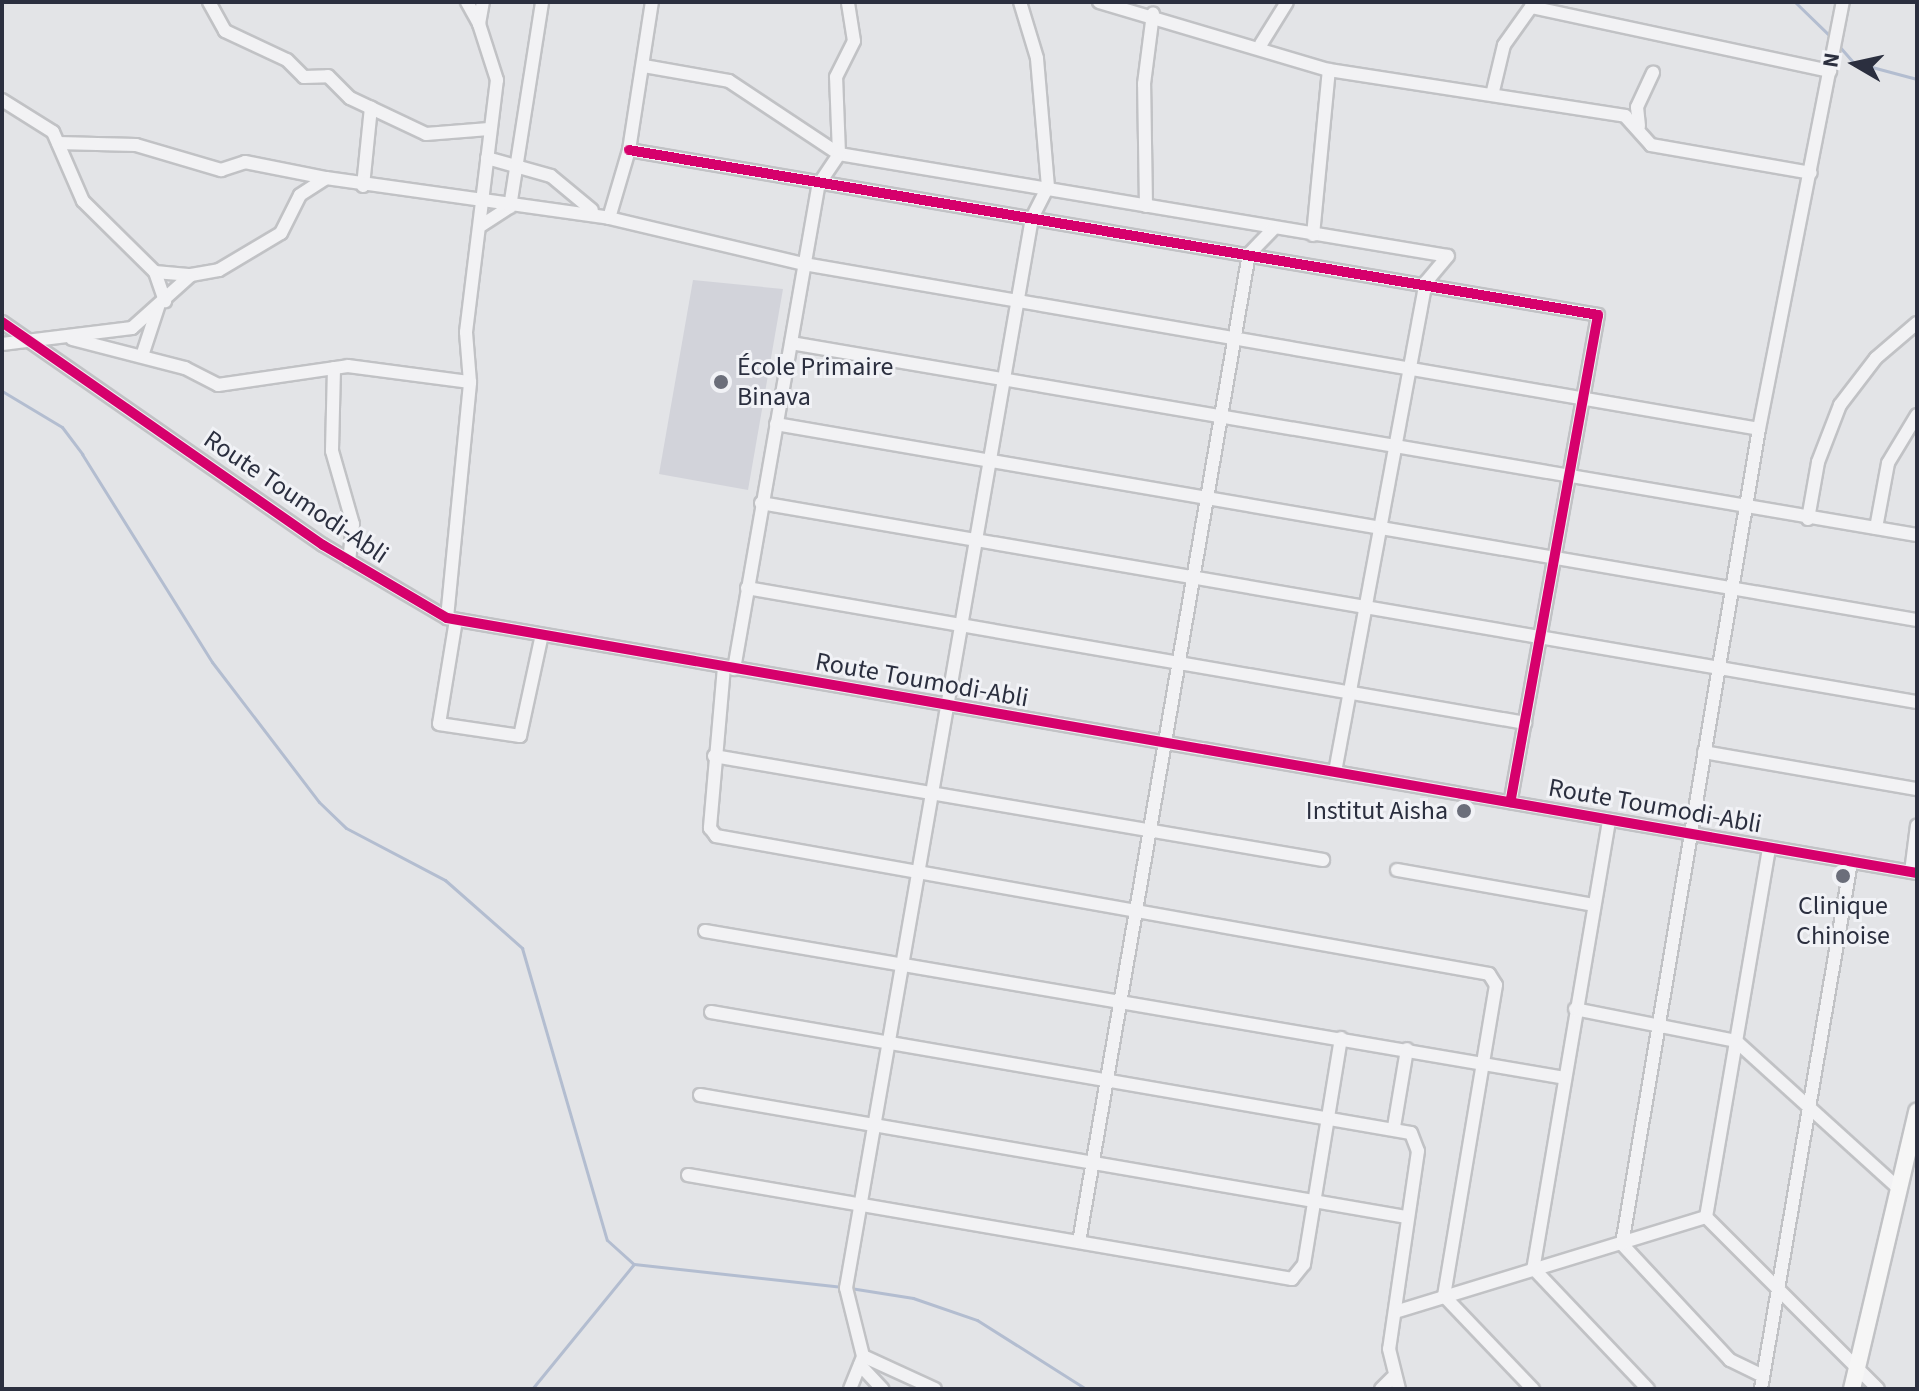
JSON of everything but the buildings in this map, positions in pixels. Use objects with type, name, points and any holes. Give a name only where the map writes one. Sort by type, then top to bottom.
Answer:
[{"type":"main road","points":[[1852,1389],[1917,1112]]},
{"type":"street","points":[[209,2],[225,31],[287,60],[304,77],[328,76],[371,107],[426,134],[489,129]]},
{"type":"street","points":[[467,2],[497,66],[489,129],[485,204],[466,332],[470,382],[452,619],[439,724],[520,736],[532,704],[541,639]]},
{"type":"street","points":[[479,24],[483,2]]},
{"type":"street","points":[[510,207],[542,2]]},
{"type":"street","points":[[609,218],[629,150],[652,2]]},
{"type":"street","points":[[848,2],[854,41],[836,77],[839,154],[819,184],[747,588],[729,668],[714,756],[716,836],[1485,971],[1496,985],[1444,1296]]},
{"type":"street","points":[[882,1389],[862,1361],[846,1301],[1032,218],[1048,187],[1037,58],[1020,2]]},
{"type":"street","points":[[1099,2],[1261,44],[1329,70],[1493,91],[1625,116],[1639,126],[1651,145],[1811,173]]},
{"type":"street","points":[[1168,18],[1172,2]]},
{"type":"street","points":[[1261,44],[1287,2]]},
{"type":"street","points":[[1622,1244],[1688,835],[1748,507],[1759,429],[1843,2]]},
{"type":"street","points":[[1493,91],[1504,45],[1531,7],[1830,71]]},
{"type":"street","points":[[1146,206],[1144,84],[1153,14]]},
{"type":"street","points":[[644,66],[729,81],[839,154],[1448,256],[1426,282],[1335,772]]},
{"type":"street","points":[[1313,235],[1329,70]]},
{"type":"street","points":[[1639,126],[1637,107],[1653,73]]},
{"type":"street","points":[[2,100],[45,125],[58,143],[83,201],[155,272],[162,304],[142,356]]},
{"type":"street","points":[[363,186],[371,107]]},
{"type":"street","points":[[58,143],[136,145],[221,170],[245,162],[363,186],[485,204],[595,211]]},
{"type":"street","points":[[629,150],[819,184],[1426,282],[1598,315],[1572,478],[1510,802]]},
{"type":"street","points":[[487,158],[551,176],[595,211],[609,218],[804,264],[1410,365],[1759,429]]},
{"type":"street","points":[[155,272],[191,275],[219,270],[281,233],[300,195],[326,178]]},
{"type":"street","points":[[482,225],[510,207]]},
{"type":"street","points":[[1079,1242],[1162,743],[1249,254],[1273,229]]},
{"type":"street","points":[[2,344],[132,328],[191,275]]},
{"type":"street","name":"Route Toumodi-Abli","points":[[2,322],[349,561],[452,619],[541,639],[729,668],[1914,872]]},
{"type":"street","points":[[1808,519],[1818,462],[1840,405],[1876,358],[1917,323]]},
{"type":"street","points":[[66,338],[142,356],[218,385],[334,368],[470,382]]},
{"type":"street","points":[[791,343],[1395,449],[1917,535]]},
{"type":"street","points":[[334,368],[332,451],[353,524],[349,561]]},
{"type":"street","points":[[1876,528],[1888,463],[1917,415]]},
{"type":"street","points":[[776,424],[989,465],[1557,557],[1917,620]]},
{"type":"street","points":[[761,503],[1365,611],[1917,702]]},
{"type":"street","points":[[747,588],[1525,723]]},
{"type":"street","points":[[1704,752],[1917,789]]},
{"type":"street","points":[[714,756],[1323,860]]},
{"type":"street","points":[[1533,1268],[1609,821]]},
{"type":"street","points":[[1914,872],[1917,825]]},
{"type":"street","points":[[1706,1217],[1769,849]]},
{"type":"street","points":[[1622,1244],[1730,1360],[1762,1383],[1851,862]]},
{"type":"street","points":[[1397,870],[1593,905]]},
{"type":"street","points":[[705,931],[1565,1078]]},
{"type":"street","points":[[1575,1009],[1736,1041],[1897,1187]]},
{"type":"street","points":[[711,1012],[1394,1127],[1418,1143],[1395,1312],[1396,1383],[1381,1389]]},
{"type":"street","points":[[688,1175],[1292,1279],[1302,1269],[1341,1038]]},
{"type":"street","points":[[1394,1127],[1407,1049]]},
{"type":"street","points":[[700,1095],[1316,1199],[1406,1217]]},
{"type":"street","points":[[1395,1312],[1706,1217]]},
{"type":"street","points":[[1706,1217],[1878,1389]]},
{"type":"street","points":[[1533,1268],[1648,1389]]},
{"type":"street","points":[[1444,1296],[1533,1389]]},
{"type":"street","points":[[850,1389],[862,1361]]},
{"type":"street","points":[[862,1361],[935,1389]]},
{"type":"shaded area","name":"École Primaire Binava","points":[[693,280],[783,289],[748,490],[659,474]]},
{"type":"waterway","points":[[1795,2],[1831,37]]},
{"type":"waterway","points":[[1839,46],[1853,62],[1917,79]]},
{"type":"waterway","points":[[2,391],[62,427],[212,662],[319,802],[346,828],[445,880],[522,948],[607,1240],[634,1264],[843,1287]]},
{"type":"waterway","points":[[532,1389],[633,1265]]},
{"type":"waterway","points":[[850,1288],[913,1298],[977,1320],[1086,1389]]},
{"type":"cycle path","points":[[629,150],[1598,315],[1510,802]]},
{"type":"cycle path","points":[[2,322],[323,545],[447,618],[1917,873]]},
{"type":"place","name":"École Primaire Binava","points":[[721,382]]},
{"type":"place","name":"Institut Aisha","points":[[1464,811]]},
{"type":"place","name":"Clinique Chinoise","points":[[1843,876]]}]
